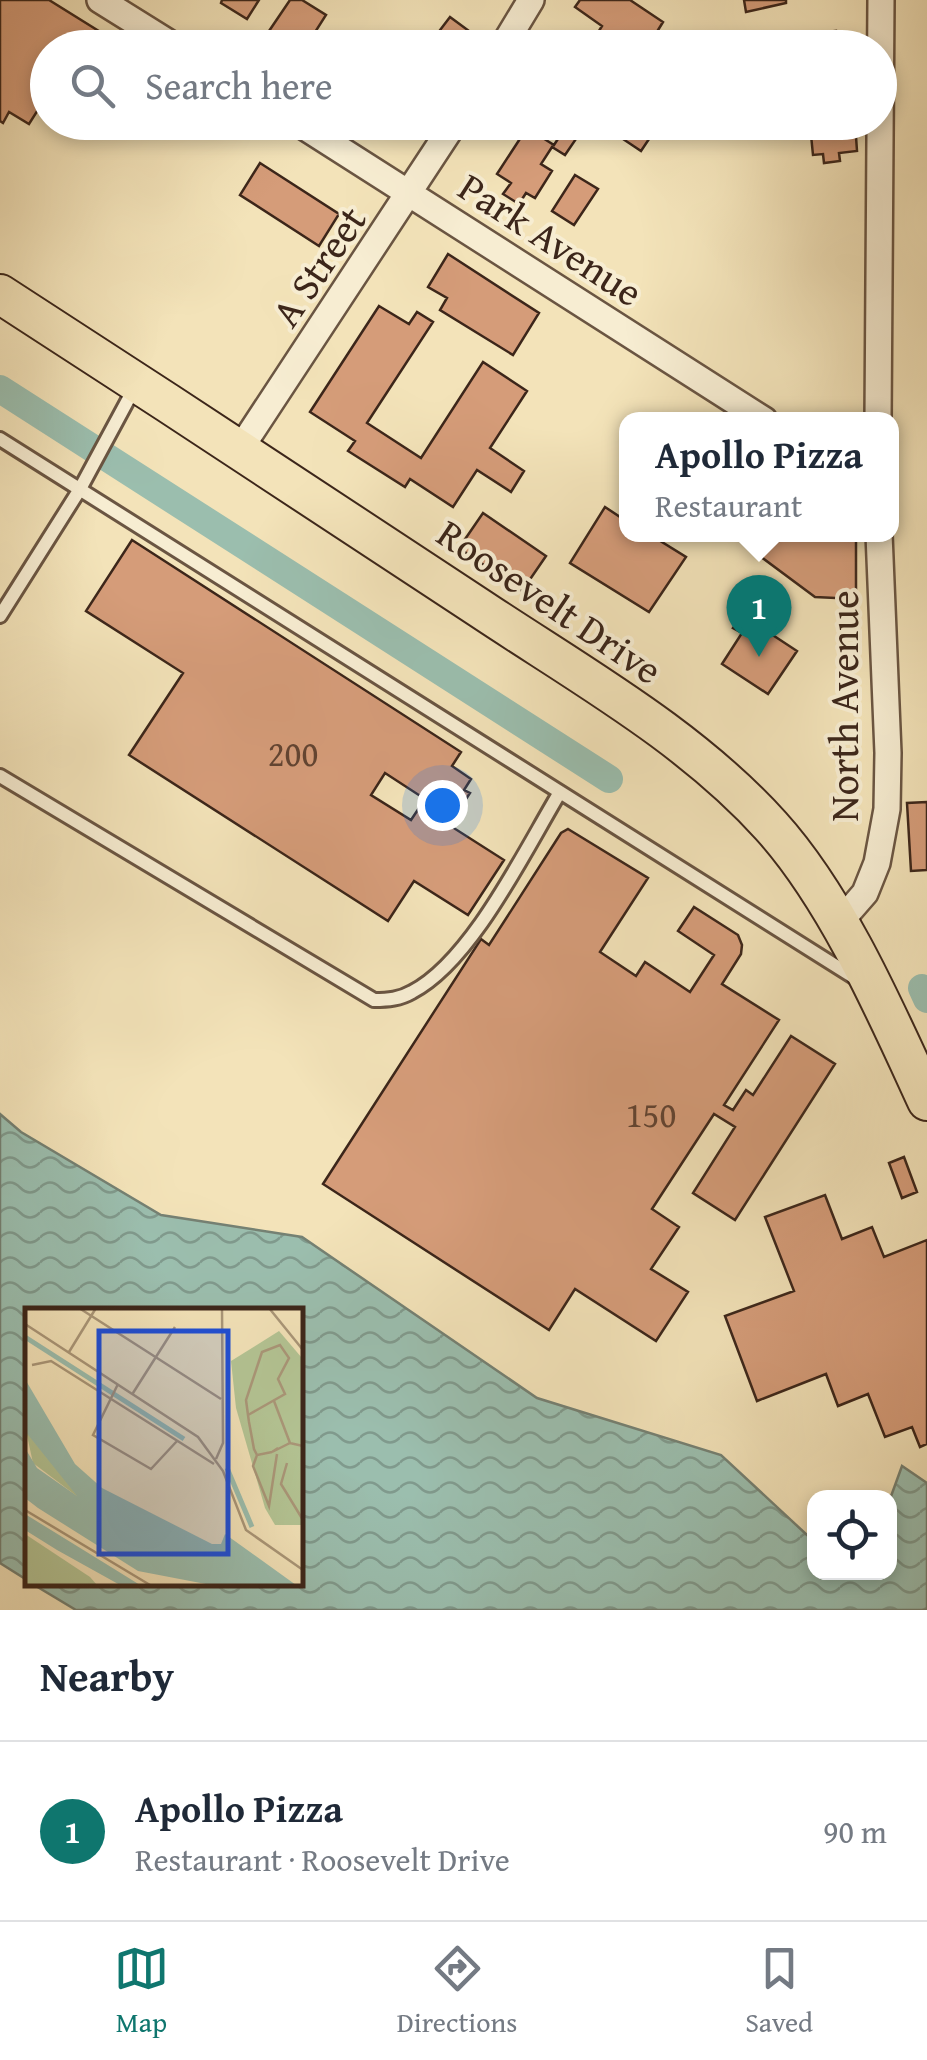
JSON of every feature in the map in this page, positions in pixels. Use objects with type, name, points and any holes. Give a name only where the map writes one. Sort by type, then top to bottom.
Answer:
[{"type":"main road","name":"Roosevelt Drive","points":[[0,294],[130,396],[240,449],[652,723],[711,768],[772,826],[802,867],[874,990],[927,1102]]},
{"type":"street","points":[[100,0],[148,30]]},
{"type":"street","points":[[513,30],[532,0]]},
{"type":"street","points":[[881,0],[881,30]]},
{"type":"street","name":"Park Avenue","points":[[327,140],[752,412]]},
{"type":"street","name":"A Street","points":[[240,449],[444,140]]},
{"type":"street","points":[[878,412],[880,140]]},
{"type":"street","name":"North Avenue","points":[[838,924],[865,892],[877,863],[886,809],[888,753],[879,542]]},
{"type":"lane","points":[[0,616],[84,483],[130,396]]},
{"type":"lane","points":[[0,439],[84,483],[874,990]]},
{"type":"lane","points":[[0,776],[374,1000],[395,1000],[415,991],[442,970],[475,932],[560,792]]},
{"type":"water","points":[[0,1114],[21,1132],[161,1215],[302,1237],[537,1398],[721,1455],[807,1535],[807,1580],[897,1580],[897,1490],[893,1490],[902,1466],[927,1483],[927,1610],[76,1610],[34,1585],[302,1585],[302,1308],[25,1308],[25,1579],[0,1563]]},
{"type":"building","points":[[0,0],[49,0],[97,30],[30,30],[30,122],[9,112],[3,123]]},
{"type":"building","points":[[222,0],[259,0],[247,19]]},
{"type":"building","points":[[290,0],[302,0],[326,15],[316,30],[270,30]]},
{"type":"building","points":[[580,0],[630,0],[663,22],[658,30],[600,30],[602,26],[575,7]]},
{"type":"building","points":[[744,0],[786,0],[786,3],[746,12]]},
{"type":"building","points":[[450,17],[468,30],[440,30]]},
{"type":"building","points":[[519,140],[546,140],[554,145],[557,140],[575,140],[565,155],[552,147],[541,164],[552,171],[535,198],[526,193],[519,204],[503,194],[511,183],[497,174]]},
{"type":"building","points":[[624,140],[648,140],[641,151]]},
{"type":"building","points":[[812,140],[856,140],[857,151],[839,153],[840,161],[824,163],[823,154],[813,155]]},
{"type":"building","points":[[260,163],[339,214],[319,246],[240,195]]},
{"type":"building","points":[[575,175],[598,189],[574,225],[552,211]]},
{"type":"building","points":[[448,254],[539,313],[513,355],[440,310],[447,298],[428,287]]},
{"type":"building","points":[[379,306],[409,324],[417,312],[433,322],[367,423],[421,458],[483,362],[527,391],[490,448],[524,471],[511,492],[477,470],[453,507],[410,479],[405,487],[348,451],[355,441],[310,412]]},
{"type":"building","points":[[605,507],[619,516],[619,542],[662,542],[686,557],[649,612],[570,563]]},
{"type":"building","points":[[483,513],[546,556],[522,591],[459,548]]},
{"type":"building","points":[[132,540],[461,752],[452,766],[471,779],[464,790],[470,793],[449,825],[504,860],[468,915],[414,881],[388,921],[129,755],[183,673],[86,611]],"holes":[[[385,773],[425,799],[411,820],[371,795]]]},
{"type":"building","points":[[753,542],[856,542],[856,599],[815,597],[749,548]]},
{"type":"building","points":[[742,615],[797,651],[768,694],[722,664],[742,633],[733,628]]},
{"type":"building","points":[[927,802],[927,870],[911,871],[907,803]]},
{"type":"building","points":[[568,829],[648,878],[600,952],[636,976],[645,962],[690,992],[714,955],[678,931],[694,907],[738,935],[741,954],[722,984],[779,1020],[724,1105],[733,1110],[746,1090],[753,1095],[791,1036],[835,1064],[735,1220],[693,1193],[735,1127],[714,1114],[652,1209],[679,1227],[651,1269],[688,1292],[656,1341],[575,1289],[549,1330],[323,1184],[481,939],[489,945],[561,833]]},
{"type":"building","points":[[904,1157],[917,1192],[902,1198],[889,1163]]},
{"type":"building","points":[[825,1195],[842,1239],[872,1227],[884,1257],[927,1240],[927,1444],[920,1447],[912,1427],[885,1437],[868,1394],[838,1406],[826,1374],[757,1401],[725,1316],[794,1291],[765,1217]]},
{"type":"waterway","points":[[0,389],[609,779]]},
{"type":"waterway","points":[[922,988],[927,999]]},
{"type":"place","name":"Apollo Pizza","points":[[759,657]]}]
